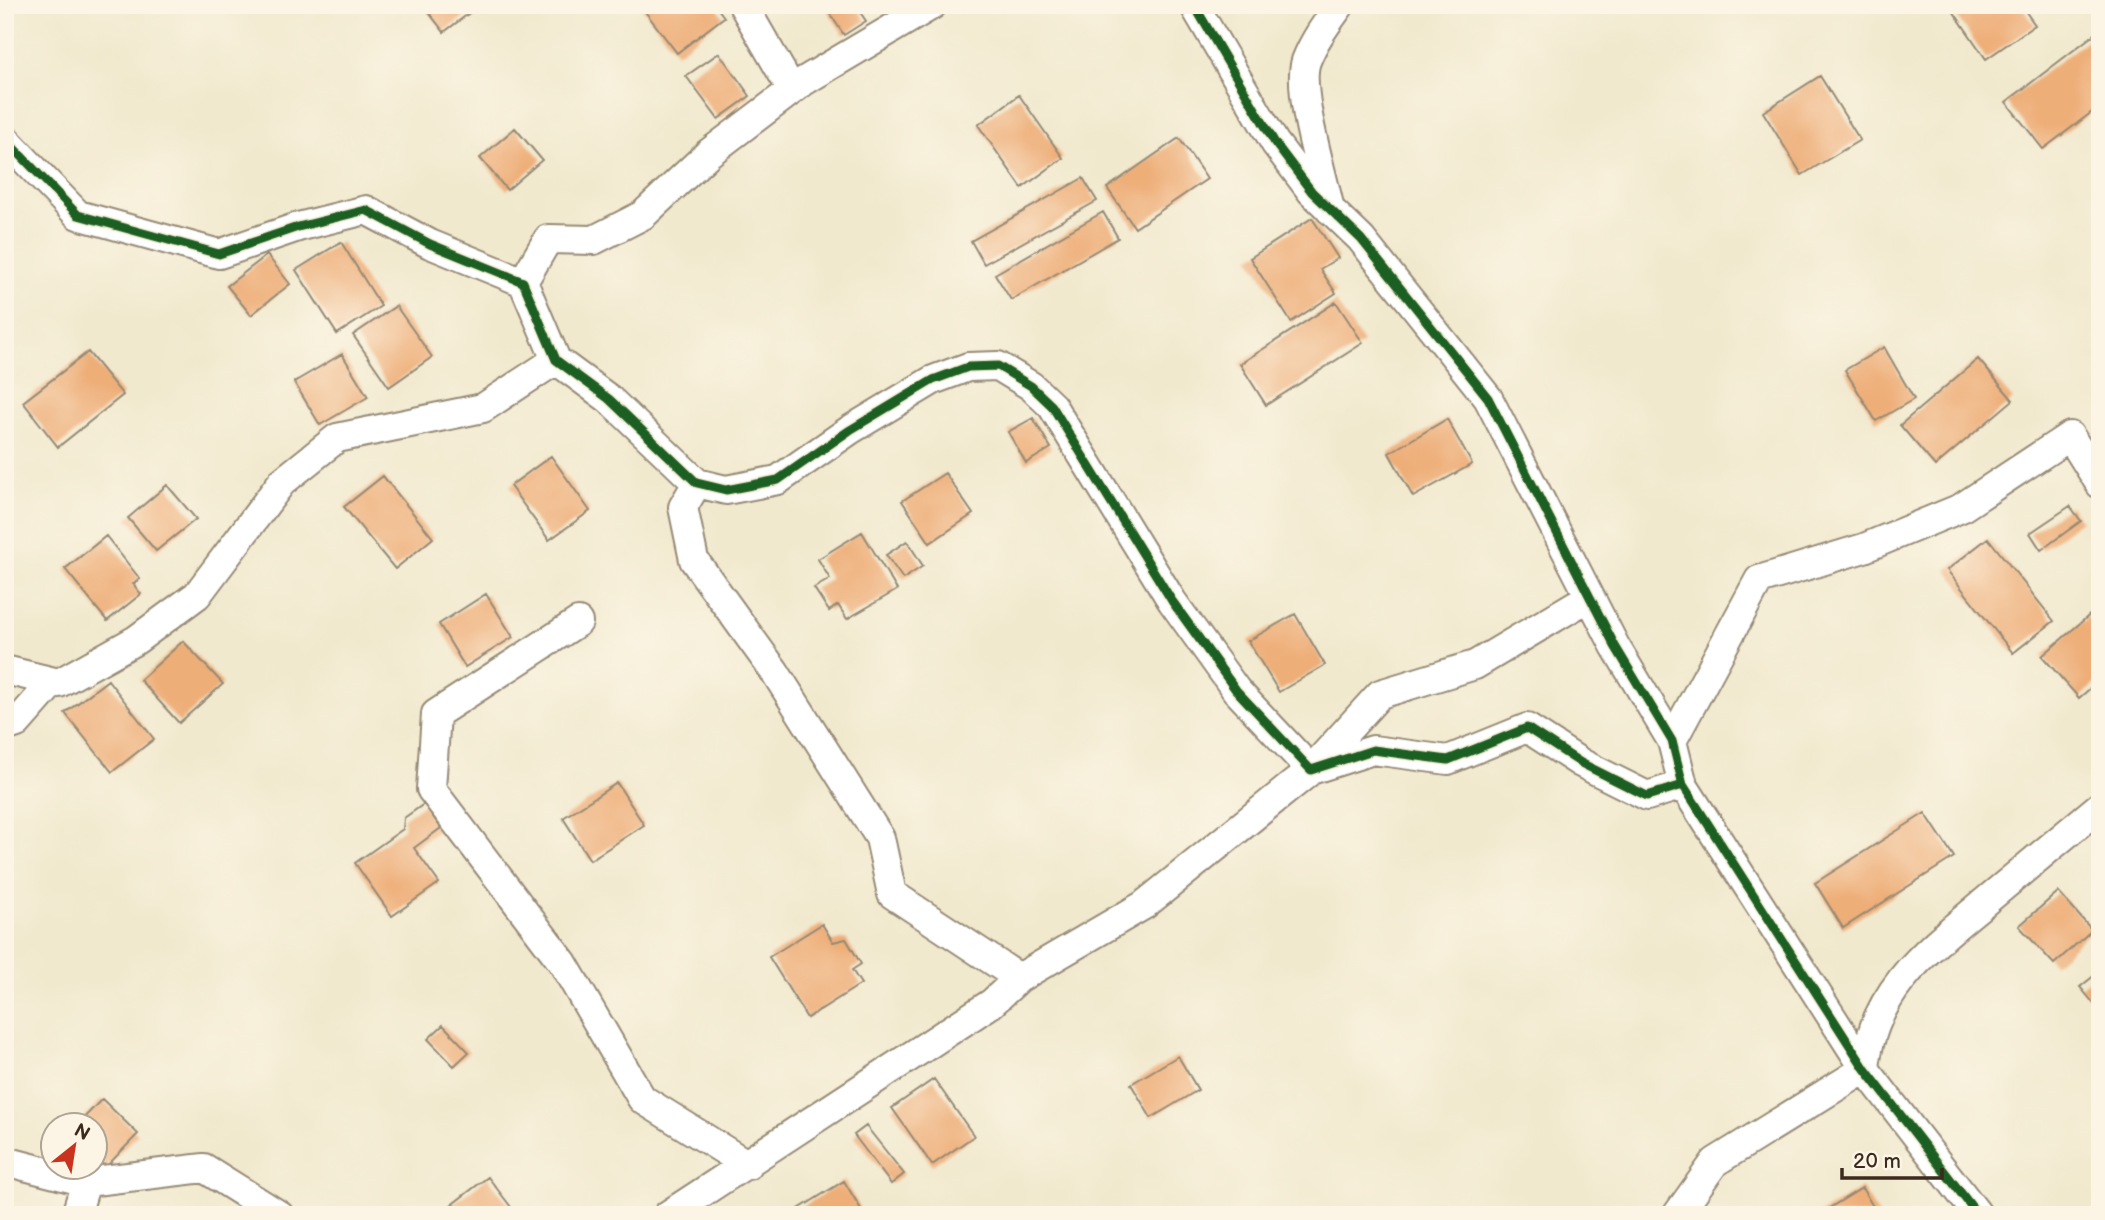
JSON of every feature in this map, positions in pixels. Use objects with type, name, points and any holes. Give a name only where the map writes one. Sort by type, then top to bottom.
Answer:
[{"type":"street","points":[[743,5],[792,90]]},
{"type":"street","points":[[523,282],[548,239],[594,240],[643,215],[709,153],[792,90],[932,5]]},
{"type":"street","points":[[1194,5],[1275,143],[1312,192],[1361,239],[1488,398],[1590,597],[1672,741],[1683,785],[1865,1069],[1978,1215]]},
{"type":"street","points":[[1330,209],[1304,90],[1306,63],[1321,31],[1340,5]]},
{"type":"street","points":[[5,139],[78,215],[219,254],[298,227],[366,211],[430,244],[523,282],[555,360],[609,399],[697,483],[726,490],[778,480],[850,430],[933,380],[968,367],[998,366],[1031,386],[1052,406],[1172,601],[1236,690],[1311,770]]},
{"type":"street","points":[[5,670],[59,683],[136,640],[197,595],[282,482],[337,438],[483,408],[555,360]]},
{"type":"street","points":[[1672,741],[1759,580],[1864,548],[1961,508],[2070,436],[2100,484]]},
{"type":"street","points":[[697,483],[684,507],[694,560],[775,672],[880,838],[892,894],[1019,978]]},
{"type":"street","points":[[668,1215],[992,1003],[1019,978],[1144,905],[1311,770],[1380,694],[1475,665],[1590,597]]},
{"type":"street","points":[[578,622],[436,715],[431,789],[563,963],[642,1099],[748,1165]]},
{"type":"street","points":[[5,727],[16,723],[53,682]]},
{"type":"street","points":[[1311,770],[1373,750],[1448,760],[1527,728],[1581,763],[1647,796],[1683,785]]},
{"type":"street","points":[[1865,1069],[1868,1039],[1886,1002],[1919,957],[2100,806]]},
{"type":"street","points":[[1677,1215],[1715,1162],[1865,1069]]},
{"type":"street","points":[[5,1161],[38,1170]]},
{"type":"street","points":[[108,1179],[204,1168],[279,1215]]},
{"type":"street","points":[[76,1215],[86,1182]]},
{"type":"building","points":[[423,5],[480,5],[444,32]]},
{"type":"building","points":[[640,5],[715,5],[724,17],[677,53]]},
{"type":"building","points":[[824,5],[855,5],[866,21],[844,35]]},
{"type":"building","points":[[1949,5],[2021,5],[2035,25],[1986,59]]},
{"type":"building","points":[[2100,30],[2100,106],[2043,149],[2006,102]]},
{"type":"building","points":[[719,53],[750,96],[718,119],[686,76]]},
{"type":"building","points":[[1820,76],[1860,140],[1802,175],[1763,112]]},
{"type":"building","points":[[1019,95],[1063,158],[1022,188],[978,125]]},
{"type":"building","points":[[515,128],[542,160],[507,190],[480,158]]},
{"type":"building","points":[[1179,138],[1207,179],[1135,228],[1107,188]]},
{"type":"building","points":[[1083,178],[1097,201],[984,264],[971,241]]},
{"type":"building","points":[[1103,212],[1118,238],[1011,300],[995,274]]},
{"type":"building","points":[[1312,218],[1338,258],[1320,269],[1336,293],[1291,322],[1250,258]]},
{"type":"building","points":[[341,242],[381,306],[337,334],[296,270]]},
{"type":"building","points":[[267,255],[290,284],[251,315],[227,286]]},
{"type":"building","points":[[1336,302],[1363,343],[1266,405],[1240,364]]},
{"type":"building","points":[[396,306],[432,357],[389,387],[353,335]]},
{"type":"building","points":[[1884,347],[1914,399],[1876,421],[1845,370]]},
{"type":"building","points":[[88,352],[123,395],[58,447],[23,402]]},
{"type":"building","points":[[342,354],[368,397],[320,425],[294,382]]},
{"type":"building","points":[[1978,359],[2013,400],[1935,466],[1900,425]]},
{"type":"building","points":[[1033,418],[1051,448],[1026,463],[1008,432]]},
{"type":"building","points":[[1447,419],[1472,464],[1413,497],[1389,453]]},
{"type":"building","points":[[551,456],[590,511],[549,540],[510,486]]},
{"type":"building","points":[[945,473],[973,514],[930,543],[902,501]]},
{"type":"building","points":[[383,476],[433,538],[395,569],[344,507]]},
{"type":"building","points":[[167,485],[196,519],[156,551],[128,518]]},
{"type":"building","points":[[2070,506],[2081,521],[2041,550],[2030,533]]},
{"type":"building","points":[[862,532],[897,590],[847,619],[838,605],[829,611],[814,588],[830,579],[818,559]]},
{"type":"building","points":[[106,536],[140,579],[133,584],[141,594],[107,621],[65,569]]},
{"type":"building","points":[[1988,538],[2054,621],[2013,653],[1947,570]]},
{"type":"building","points":[[907,541],[923,566],[903,579],[886,555]]},
{"type":"building","points":[[486,594],[513,637],[465,667],[439,624]]},
{"type":"building","points":[[2100,606],[2100,680],[2079,698],[2042,656]]},
{"type":"building","points":[[1295,614],[1325,665],[1279,692],[1248,641]]},
{"type":"building","points":[[183,641],[223,684],[179,723],[140,680]]},
{"type":"building","points":[[108,680],[154,739],[112,772],[65,713]]},
{"type":"building","points":[[617,783],[644,825],[590,860],[563,818]]},
{"type":"building","points":[[424,804],[441,828],[414,848],[439,883],[392,916],[355,863],[403,829],[404,818]]},
{"type":"building","points":[[1925,813],[1954,857],[1843,928],[1815,883]]},
{"type":"building","points":[[2058,892],[2092,930],[2054,964],[2019,926]]},
{"type":"building","points":[[822,924],[833,942],[846,939],[861,964],[852,970],[861,984],[807,1018],[769,957]]},
{"type":"building","points":[[2100,971],[2100,1011],[2080,987]]},
{"type":"building","points":[[443,1025],[469,1052],[454,1066],[428,1039]]},
{"type":"building","points":[[1178,1056],[1198,1090],[1151,1118],[1131,1084]]},
{"type":"building","points":[[934,1079],[974,1136],[932,1165],[892,1108]]},
{"type":"building","points":[[102,1099],[138,1134],[108,1165],[108,1112],[89,1112]]},
{"type":"building","points":[[866,1126],[904,1174],[891,1184],[854,1135]]},
{"type":"building","points":[[488,1177],[514,1211],[509,1215],[444,1215],[442,1212]]},
{"type":"building","points":[[844,1181],[861,1209],[851,1215],[789,1215]]},
{"type":"building","points":[[1862,1188],[1878,1215],[1818,1215]]},
{"type":"cycle path","points":[[1194,5],[1275,143],[1312,192],[1361,239],[1488,398],[1615,646],[1672,741],[1683,785],[1865,1069],[1978,1215]]},
{"type":"cycle path","points":[[5,139],[78,215],[219,254],[298,227],[366,210],[430,244],[523,282],[556,360],[609,399],[697,483],[726,490],[778,480],[850,430],[933,380],[968,367],[998,366],[1031,386],[1052,406],[1172,601],[1236,690],[1311,770],[1373,750],[1448,760],[1527,728],[1581,763],[1647,796],[1683,785]]}]
